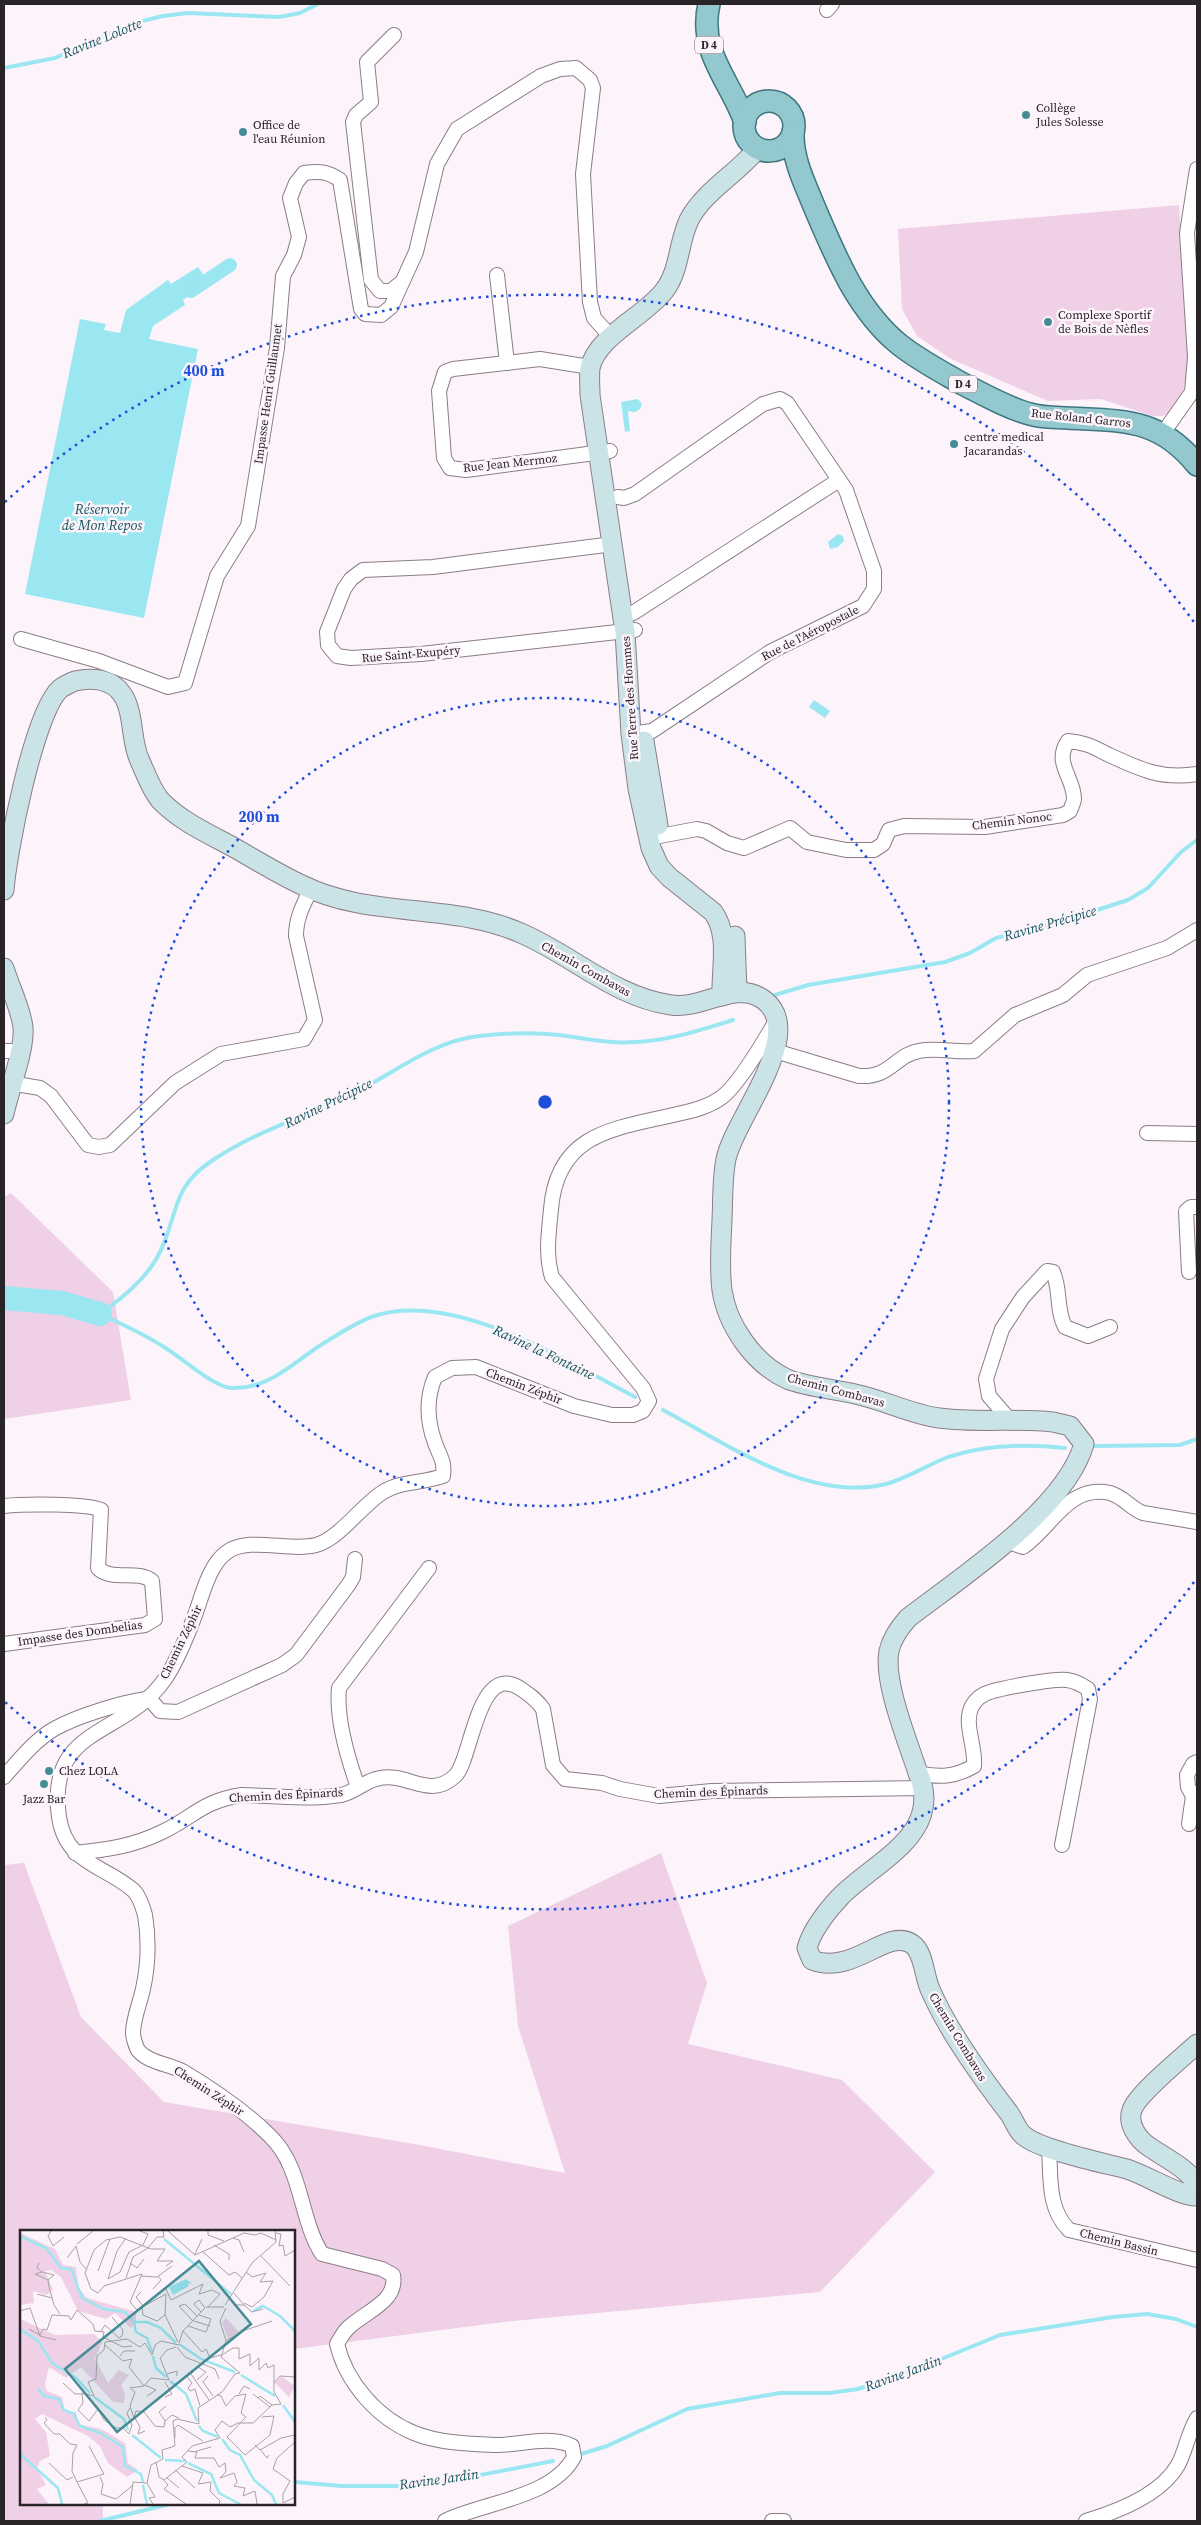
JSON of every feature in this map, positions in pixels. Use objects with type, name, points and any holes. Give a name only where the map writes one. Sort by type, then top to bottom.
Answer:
[{"type":"main road","name":"D 4","points":[[709,4],[706,18],[708,40],[714,63],[745,122]]},
{"type":"main road","points":[[726,83],[760,102],[775,102],[788,110],[794,124],[793,132],[789,139],[767,148],[747,137],[745,122],[750,110],[760,102]]},
{"type":"main road","name":"Rue Roland Garros","points":[[793,132],[793,145],[800,172],[828,240],[860,301],[880,326],[899,344],[924,362],[972,388],[1030,414],[1122,421],[1163,433],[1197,465]]},
{"type":"main road","name":"Rue Roland Garros","points":[[767,148],[800,172]]},
{"type":"street","points":[[394,35],[367,62],[372,102],[356,115],[353,122],[371,280],[380,291],[391,291],[404,280]]},
{"type":"street","name":"Impasse Henri Guillaumet","points":[[21,639],[99,661],[168,687],[185,683],[218,576],[248,526],[277,348],[283,276],[294,255],[299,237],[290,198],[296,183],[304,173],[319,171],[330,173],[340,180],[359,300],[366,314],[381,315],[391,307],[416,252],[437,164],[457,129],[541,76],[560,69],[576,68],[590,80],[593,88],[583,174],[590,302],[594,318],[611,338]]},
{"type":"street","points":[[590,370],[595,356],[611,338],[663,292],[675,271],[684,235],[696,209],[748,160],[767,148]]},
{"type":"street","points":[[1163,433],[1192,392],[1195,357],[1188,233],[1197,169]]},
{"type":"street","points":[[497,275],[507,363]]},
{"type":"street","name":"Rue Jean Mermoz","points":[[590,370],[540,359],[453,369],[445,372],[439,391],[444,458],[450,468],[466,470],[605,452]]},
{"type":"street","name":"Rue Terre des Hommes","points":[[590,370],[590,395],[618,496],[631,625],[638,789],[654,837],[659,866],[713,912],[720,921],[724,937],[729,994]]},
{"type":"street","name":"Rue de l'Aéropostale","points":[[618,496],[624,498],[635,494],[763,404],[780,399],[787,403],[846,490],[876,582],[863,606],[770,652],[652,731],[637,734]]},
{"type":"street","name":"Rue Terre des Hommes","points":[[605,452],[613,544],[631,625]]},
{"type":"street","points":[[631,625],[839,480]]},
{"type":"street","name":"Rue Saint-Exupéry","points":[[613,544],[433,567],[363,570],[351,579],[344,589],[327,632],[328,645],[337,656],[352,658],[422,654],[631,625]]},
{"type":"street","name":"Chemin Combavas","points":[[4,890],[22,788],[42,719],[51,700],[61,688],[77,681],[94,679],[109,683],[122,693],[128,706],[135,752],[156,795],[178,817],[311,889],[353,902],[480,919],[524,934],[628,993],[670,1005],[690,1006],[729,994]]},
{"type":"street","name":"Chemin Nonoc","points":[[654,837],[697,829],[706,831],[727,843],[744,848],[790,828],[807,842],[846,850],[874,850],[883,844],[890,830],[904,826],[985,827],[1063,815],[1070,811],[1074,799],[1062,762],[1063,749],[1068,741],[1082,742],[1147,771],[1170,777],[1197,774]]},
{"type":"street","points":[[10,1083],[40,1088],[50,1096],[88,1145],[99,1147],[110,1145],[175,1083],[221,1054],[304,1039],[315,1020],[296,936],[296,926],[298,916],[311,889]]},
{"type":"street","points":[[775,1051],[859,1076],[871,1076],[890,1068],[916,1051],[974,1051],[1016,1015],[1063,995],[1087,975],[1167,948],[1197,930]]},
{"type":"street","points":[[4,968],[18,1006],[23,1029],[12,1051],[10,1083],[4,1109]]},
{"type":"street","points":[[729,994],[754,995],[766,1001],[777,1019]]},
{"type":"street","name":"Chemin Combavas","points":[[777,1019],[778,1040],[769,1068],[745,1112],[726,1158],[723,1198],[722,1293],[734,1326],[750,1350],[770,1368],[788,1379],[871,1397],[934,1418],[959,1420],[1009,1419],[1053,1422],[1070,1426],[1084,1444],[1080,1459],[1070,1476],[1020,1530],[908,1618],[898,1630],[889,1650],[888,1669],[922,1781],[919,1822],[909,1839],[840,1897],[810,1936],[807,1948],[812,1960],[825,1965],[832,1965],[855,1959],[888,1942],[904,1940],[912,1944],[918,1950],[930,1989],[987,2085],[1023,2136],[1049,2147],[1140,2173],[1184,2194],[1197,2196]]},
{"type":"street","name":"Chemin Zéphir","points":[[445,2521],[527,2493],[557,2477],[568,2469],[574,2457],[572,2446],[560,2440],[497,2445],[439,2440],[414,2433],[376,2409],[360,2390],[341,2363],[337,2344],[347,2329],[390,2296],[395,2284],[393,2275],[382,2269],[322,2254],[311,2238],[300,2193],[288,2158],[273,2138],[248,2116],[181,2070],[149,2058],[137,2049],[133,2034],[144,1986],[148,1949],[142,1905],[136,1891],[88,1864],[75,1853],[66,1838],[59,1818],[60,1775],[71,1753],[81,1742],[118,1721],[150,1698],[166,1678],[191,1627],[212,1570],[226,1552],[242,1546],[302,1547],[319,1545],[335,1534],[382,1492],[398,1485],[430,1481],[443,1476],[445,1464],[434,1441],[429,1416],[428,1394],[435,1377],[452,1368],[476,1368],[574,1406],[612,1415],[633,1415],[643,1411],[649,1401],[643,1388],[552,1277],[548,1262],[548,1249],[552,1200],[561,1167],[587,1139],[607,1130],[702,1108],[723,1096],[765,1039],[777,1019]]},
{"type":"street","points":[[1147,1133],[1197,1134]]},
{"type":"street","points":[[1189,1272],[1186,1211],[1191,1207],[1197,1207]]},
{"type":"street","points":[[1009,1419],[989,1396],[986,1380],[1002,1328],[1023,1297],[1047,1271],[1053,1272],[1058,1285],[1060,1318],[1065,1327],[1088,1336],[1110,1327]]},
{"type":"street","points":[[1006,1541],[1023,1548],[1062,1506],[1084,1493],[1109,1493],[1126,1499],[1136,1510],[1143,1513],[1197,1522]]},
{"type":"street","name":"Impasse des Dombelias","points":[[4,1506],[75,1506],[96,1507],[101,1510],[98,1568],[107,1574],[146,1576],[152,1581],[155,1619],[145,1624],[4,1644]]},
{"type":"street","points":[[4,1777],[29,1749],[54,1729],[127,1702],[150,1698],[160,1711],[178,1712],[282,1665],[296,1655],[349,1584],[353,1577],[355,1559]]},
{"type":"street","name":"Chemin des Épinards","points":[[358,1787],[350,1763],[338,1700],[339,1688],[429,1568]]},
{"type":"street","points":[[922,1781],[961,1774],[974,1766],[975,1754],[968,1717],[972,1706],[979,1697],[991,1691],[1065,1680],[1078,1682],[1088,1689],[1090,1699],[1062,1845]]},
{"type":"street","name":"Chemin des Épinards","points":[[75,1853],[138,1843],[164,1832],[207,1804],[226,1797],[242,1795],[343,1795],[376,1778],[406,1779],[427,1787],[441,1786],[457,1775],[481,1708],[493,1690],[503,1684],[514,1684],[538,1701],[544,1709],[553,1765],[565,1779],[602,1783],[620,1789],[659,1796],[712,1791],[922,1781]]},
{"type":"street","points":[[1189,1824],[1193,1796],[1188,1788],[1187,1775],[1193,1764],[1197,1762]]},
{"type":"street","points":[[1197,2044],[1141,2097],[1132,2110],[1131,2126],[1142,2141],[1183,2168],[1197,2184]]},
{"type":"street","name":"Chemin Bassin","points":[[1049,2147],[1053,2202],[1058,2219],[1069,2230],[1197,2260]]},
{"type":"street","points":[[1086,2521],[1112,2514],[1141,2499],[1164,2481],[1177,2467],[1190,2430],[1197,2418]]},
{"type":"street","points":[[772,2521],[784,2521]]},
{"type":"shaded area","name":"Complexe Sportif de Bois de Nèfles","points":[[1179,205],[1189,373],[1179,403],[1172,412],[1162,416],[1152,416],[1101,399],[1048,401],[951,359],[917,336],[902,309],[898,229]]},
{"type":"shaded area","points":[[11,1193],[113,1292],[131,1400],[4,1419],[4,1197]]},
{"type":"shaded area","points":[[661,1853],[707,1983],[688,2044],[842,2080],[935,2172],[820,2292],[504,2322],[295,2349],[295,2230],[20,2230],[20,2505],[103,2505],[103,2521],[4,2521],[4,1865],[24,1863],[81,2017],[164,2102],[420,2145],[565,2173],[518,2026],[508,1926]]},
{"type":"water","name":"Réservoir de Mon Repos","points":[[198,267],[209,283],[183,300],[185,305],[153,326],[149,339],[198,349],[144,618],[25,594],[80,319],[106,324],[104,330],[120,333],[126,310],[168,280],[171,284]]},
{"type":"water","points":[[638,399],[642,404],[640,409],[635,412],[628,411],[630,431],[625,432],[621,402]]},
{"type":"water","points":[[838,534],[843,536],[844,541],[838,547],[830,549],[828,542]]},
{"type":"water","points":[[814,700],[830,711],[825,718],[809,707]]},
{"type":"waterway","name":"Ravine Lolotte","points":[[4,68],[55,58],[134,23],[163,16],[188,13],[279,17],[300,13],[318,4]]},
{"type":"waterway","points":[[191,291],[230,265]]},
{"type":"waterway","name":"Ravine Précipice","points":[[768,997],[808,985],[945,962],[970,953],[996,938],[1060,922],[1128,900],[1148,888],[1181,852],[1197,840]]},
{"type":"waterway","name":"Ravine Précipice","points":[[635,1397],[576,1365],[509,1333],[474,1321],[439,1313],[405,1311],[374,1316],[336,1335],[270,1379],[258,1384],[231,1388],[206,1377],[149,1338],[100,1314],[117,1302],[153,1265],[164,1242],[181,1194],[197,1172],[245,1141],[338,1101],[430,1051],[462,1039],[529,1033],[615,1042],[659,1040],[733,1020]]},
{"type":"waterway","name":"Ravine Précipice","points":[[4,1298],[62,1303],[100,1314]]},
{"type":"waterway","name":"Ravine la Fontaine","points":[[663,1410],[770,1467],[799,1478],[828,1485],[857,1488],[886,1484],[948,1457],[977,1450],[1021,1446],[1065,1448]]},
{"type":"waterway","name":"Ravine la Fontaine","points":[[1094,1446],[1180,1445],[1197,1439]]},
{"type":"waterway","name":"Ravine Jardin","points":[[581,2454],[607,2446],[687,2409],[780,2393],[830,2393],[858,2389],[917,2369],[1000,2335],[1113,2317],[1147,2314],[1176,2319],[1197,2327]]},
{"type":"waterway","name":"Ravine Jardin","points":[[295,2482],[342,2486],[410,2486],[444,2482],[553,2461]]},
{"type":"waterway","name":"Ravine Jardin","points":[[100,2521],[166,2505]]},
{"type":"place","name":"Collège Jules Solesse","points":[[1026,115]]},
{"type":"place","name":"Office de l'eau Réunion","points":[[243,132]]},
{"type":"place","name":"Complexe Sportif de Bois de Nèfles","points":[[1048,322]]},
{"type":"place","name":"centre medical Jacarandas","points":[[954,444]]},
{"type":"place","name":"Chez LOLA","points":[[49,1771]]},
{"type":"place","name":"Jazz Bar","points":[[44,1784]]}]
